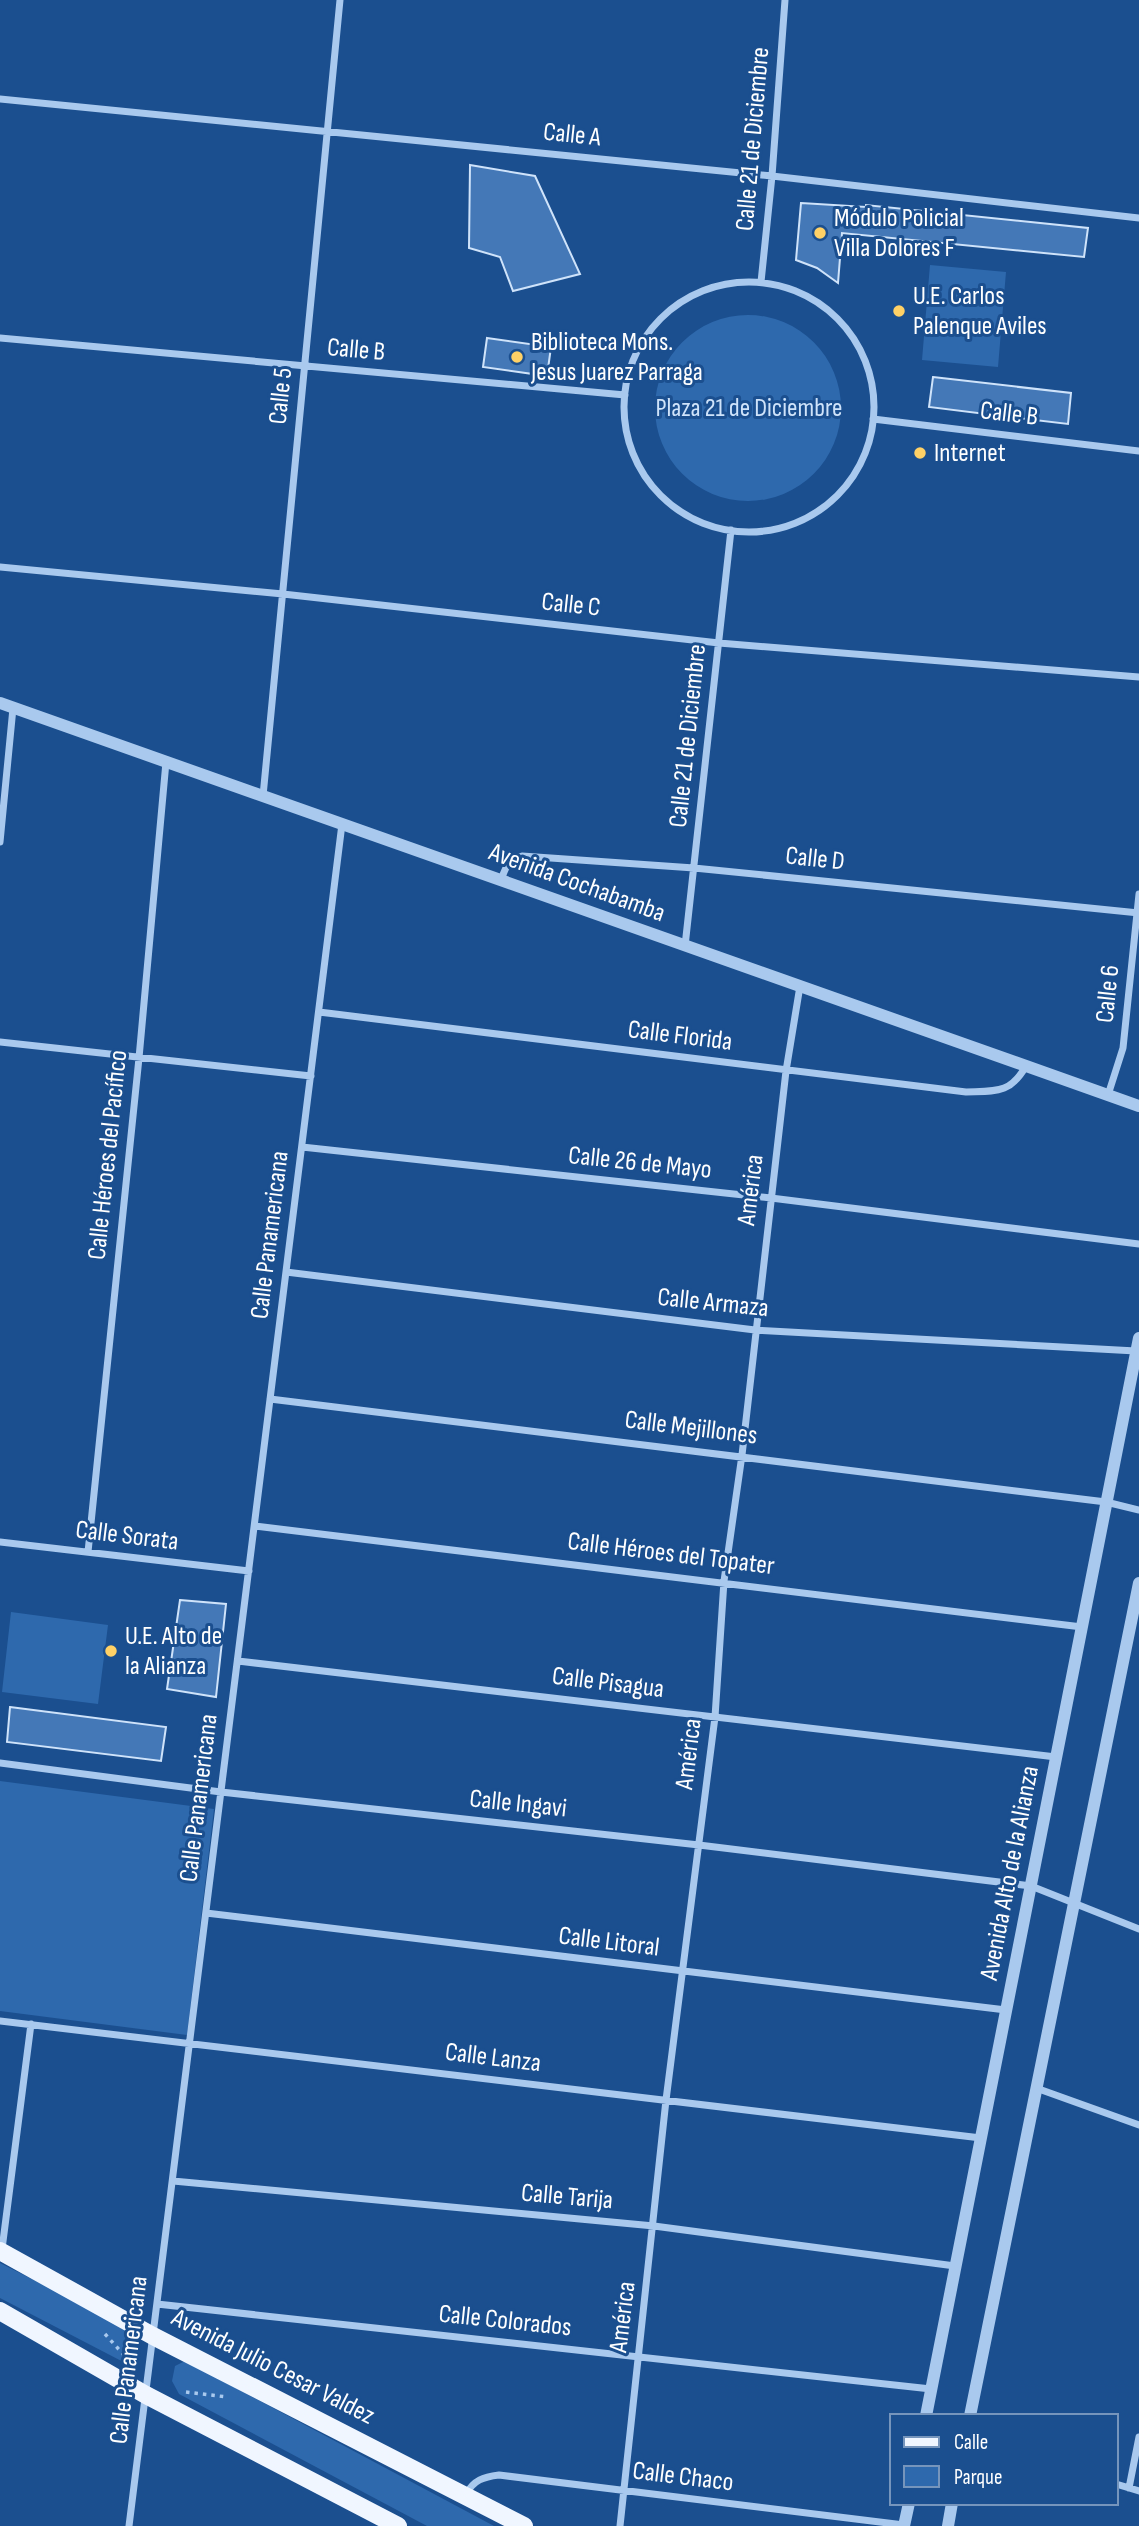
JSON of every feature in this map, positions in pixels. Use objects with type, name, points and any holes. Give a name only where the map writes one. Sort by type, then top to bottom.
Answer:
[{"type":"main road","name":"Avenida Julio Cesar Valdez","points":[[1,2252],[153,2336],[524,2526]]},
{"type":"main road","points":[[0,2311],[146,2395],[398,2526]]},
{"type":"street","name":"Calle 5","points":[[263,796],[340,0]]},
{"type":"street","name":"Calle 21 de Diciembre","points":[[761,282],[785,0]]},
{"type":"street","name":"Calle A","points":[[0,99],[772,176],[1139,218]]},
{"type":"street","points":[[736,282],[761,282],[782,286],[822,305],[852,336],[870,376],[873,419],[870,441],[861,462],[850,482],[835,499],[807,517],[776,529],[753,532],[731,530],[701,522],[673,506],[645,475],[635,457],[628,437],[625,395],[629,371],[639,348],[652,327],[669,310],[690,296],[712,287],[736,282]]},
{"type":"street","name":"Calle B","points":[[0,338],[625,395]]},
{"type":"street","name":"Calle B","points":[[873,419],[1139,451]]},
{"type":"street","name":"Calle 21 de Diciembre","points":[[685,946],[731,530]]},
{"type":"street","name":"Calle C","points":[[0,567],[283,594],[719,643],[1139,677]]},
{"type":"street","name":"Avenida Cochabamba","points":[[0,703],[1139,1106]]},
{"type":"street","points":[[0,842],[13,708]]},
{"type":"street","name":"Calle Héroes del Pacífico","points":[[88,1552],[139,1058],[166,762]]},
{"type":"street","name":"Calle Panamericana","points":[[129,2526],[342,824]]},
{"type":"street","name":"Calle D","points":[[501,880],[506,864],[511,859],[522,856],[694,868],[1138,913]]},
{"type":"street","name":"Calle 6","points":[[1108,1095],[1123,1048],[1139,894]]},
{"type":"street","name":"América","points":[[621,2526],[666,2100],[715,1717],[724,1581],[742,1455],[786,1071],[800,986]]},
{"type":"street","name":"Calle Florida","points":[[319,1012],[786,1071],[979,1092],[1008,1088],[1018,1080],[1026,1066]]},
{"type":"street","points":[[0,1042],[311,1076]]},
{"type":"street","name":"Calle 26 de Mayo","points":[[302,1147],[771,1198],[1139,1244]]},
{"type":"street","name":"Calle Armaza","points":[[286,1272],[755,1330],[1138,1345]]},
{"type":"street","name":"Avenida Alto de la Alianza","points":[[926,2414],[1138,1345]]},
{"type":"street","name":"Calle Mejillones","points":[[270,1399],[742,1455],[1107,1502],[1139,1510]]},
{"type":"street","name":"Calle Héroes del Topater","points":[[255,1526],[724,1581],[1082,1627]]},
{"type":"street","name":"Calle Sorata","points":[[0,1542],[249,1571]]},
{"type":"street","points":[[970,2414],[1139,1584]]},
{"type":"street","name":"Calle Pisagua","points":[[237,1661],[1056,1757]]},
{"type":"street","name":"Calle Ingavi","points":[[0,1763],[221,1792],[699,1845],[1031,1886],[1139,1929]]},
{"type":"street","name":"Calle Litoral","points":[[206,1913],[1006,2010]]},
{"type":"street","name":"Calle Lanza","points":[[0,2021],[981,2138]]},
{"type":"street","points":[[1,2252],[31,2024]]},
{"type":"street","points":[[1036,2088],[1139,2125]]},
{"type":"street","name":"Calle Tarija","points":[[173,2181],[654,2226],[955,2266]]},
{"type":"street","name":"Calle Colorados","points":[[157,2304],[931,2389]]},
{"type":"street","points":[[1129,2488],[1139,2437]]},
{"type":"street","name":"Calle Chaco","points":[[466,2495],[475,2482],[484,2476],[499,2474],[904,2526]]},
{"type":"street","points":[[1118,2485],[1139,2491]]},
{"type":"street","points":[[904,2526],[909,2505]]},
{"type":"street","points":[[948,2526],[952,2505]]},
{"type":"green space","points":[[930,265],[1006,272],[998,367],[922,360]]},
{"type":"green space","name":"Plaza 21 de Diciembre","points":[[748,315],[784,322],[814,342],[834,372],[841,408],[834,444],[814,474],[784,494],[748,501],[712,494],[682,474],[662,444],[655,408],[662,372],[682,342],[712,322]]},
{"type":"green space","points":[[11,1612],[108,1625],[98,1704],[2,1692]]},
{"type":"green space","points":[[0,1781],[214,1809],[187,2035],[0,2011]]},
{"type":"green space","points":[[0,2263],[137,2332],[140,2344],[139,2364],[133,2367],[0,2298]]},
{"type":"green space","points":[[185,2361],[494,2526],[427,2526],[179,2394],[172,2381],[175,2366]]},
{"type":"building","points":[[470,165],[535,176],[580,274],[513,291],[500,257],[469,248]]},
{"type":"building","points":[[801,203],[866,205],[1088,228],[1084,257],[842,233],[838,283],[817,268],[796,260]]},
{"type":"building","name":"Biblioteca Mons. Jesus Juarez Parraga","points":[[487,338],[551,347],[547,376],[483,367]]},
{"type":"building","points":[[933,377],[1071,393],[1068,424],[929,407]]},
{"type":"building","points":[[180,1600],[226,1604],[216,1697],[167,1689]]},
{"type":"building","points":[[10,1707],[166,1727],[161,1761],[7,1742]]},
{"type":"place","name":"Módulo Policial Villa Dolores F","points":[[820,233]]},
{"type":"place","name":"U.E. Carlos Palenque Aviles","points":[[899,311]]},
{"type":"place","name":"Biblioteca Mons. Jesus Juarez Parraga","points":[[517,357]]},
{"type":"place","name":"Internet","points":[[920,453]]},
{"type":"place","name":"U.E. Alto de la Alianza","points":[[111,1651]]}]
